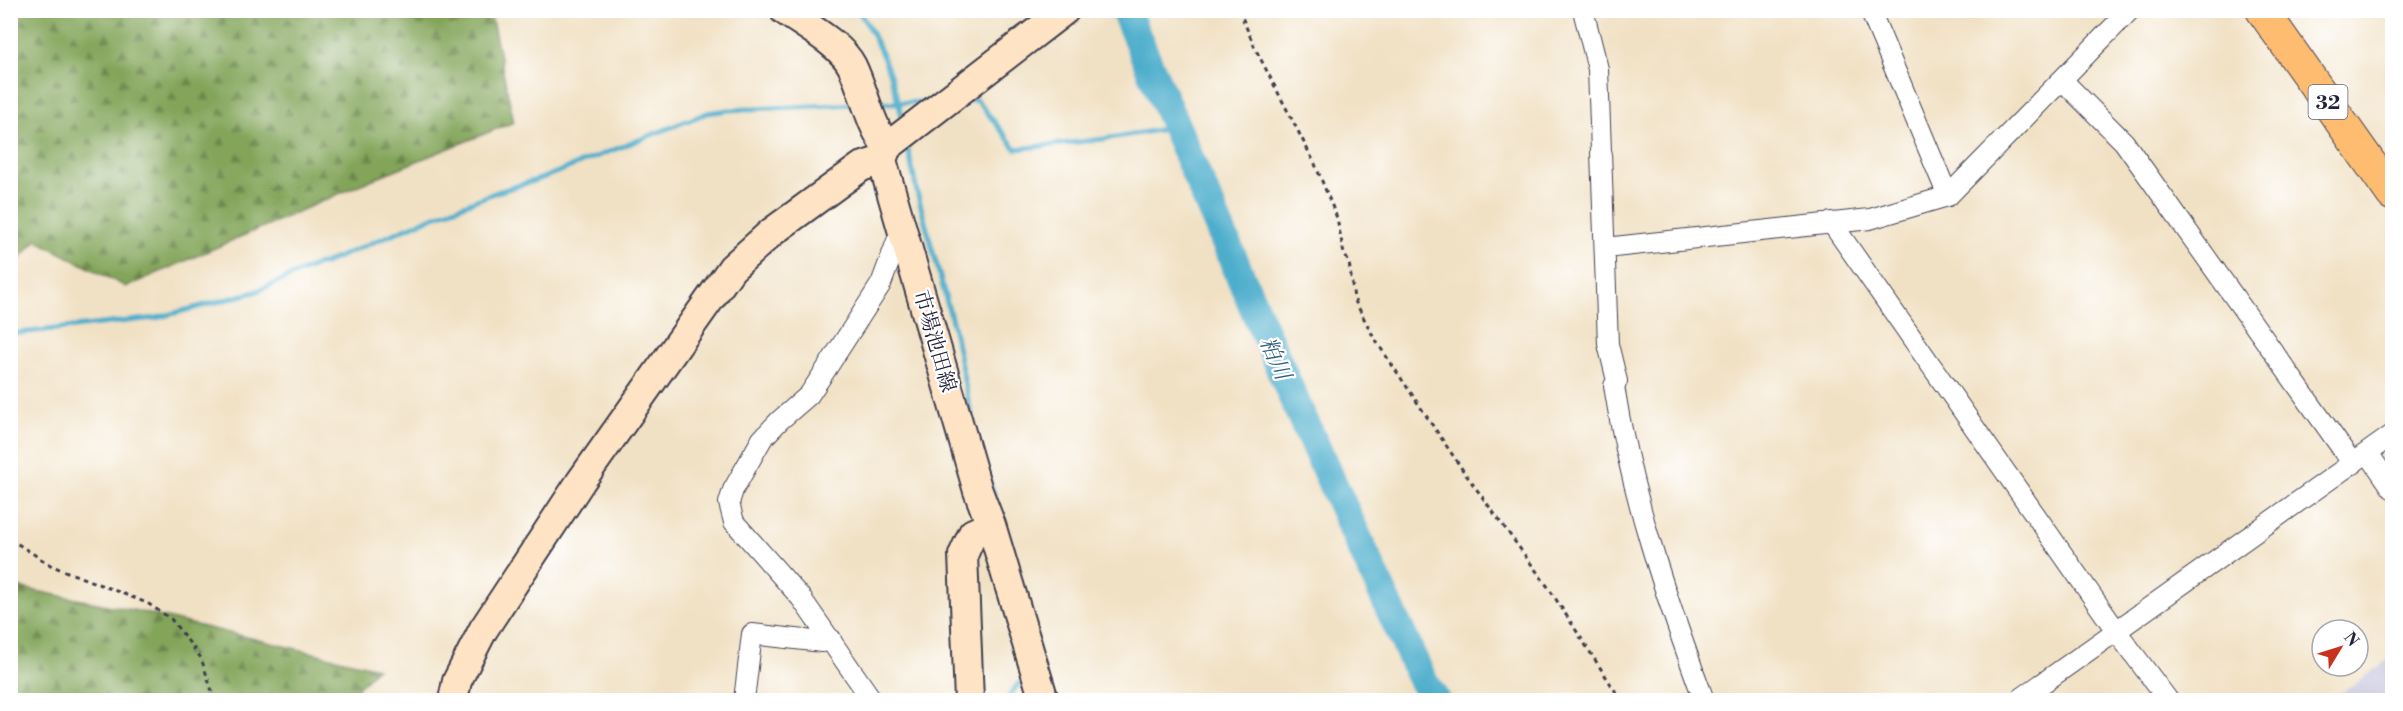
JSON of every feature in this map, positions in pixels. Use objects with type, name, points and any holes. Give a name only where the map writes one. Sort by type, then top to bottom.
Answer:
[{"type":"main road","name":"32","points":[[2262,10],[2392,194]]},
{"type":"street","name":"市場池田線","points":[[784,10],[840,50],[851,65],[884,154],[904,236],[978,491],[991,525],[1044,700]]},
{"type":"street","points":[[453,700],[457,681],[483,630],[581,481],[732,268],[772,232],[861,167],[884,154],[918,122],[1065,10]]},
{"type":"street","points":[[1583,10],[1598,69],[1608,344],[1617,381],[1614,386],[1623,441],[1675,622],[1704,700]]},
{"type":"street","points":[[1870,10],[1948,196]]},
{"type":"street","points":[[1605,248],[1870,219],[1948,196],[2130,10]]},
{"type":"street","points":[[2062,80],[2124,142],[2360,459],[2392,488]]},
{"type":"street","points":[[1831,222],[2117,632],[2168,700]]},
{"type":"street","points":[[872,700],[801,598],[734,522],[729,503],[733,490],[762,439],[809,395],[825,371],[881,284],[897,242],[904,236]]},
{"type":"street","points":[[2019,700],[2392,435]]},
{"type":"street","points":[[969,700],[963,555],[973,533],[991,525]]},
{"type":"street","points":[[744,700],[752,634],[822,642],[831,639]]},
{"type":"path","points":[[1239,10],[1255,48],[1320,175],[1337,218],[1344,254],[1349,262],[1354,299],[1374,338],[1464,472],[1548,587],[1621,700]]},
{"type":"path","points":[[10,539],[52,566],[147,603],[171,619],[201,658],[215,700]]},
{"type":"shaded area","points":[[2392,657],[2392,700],[2331,700],[2362,678],[2370,678],[2370,673]]},
{"type":"green space","points":[[11,10],[490,11],[514,122],[380,176],[126,287],[36,240],[11,269]]},
{"type":"green space","points":[[11,586],[137,611],[377,668],[347,700],[11,700]]},
{"type":"waterway","points":[[858,10],[886,64],[903,122]]},
{"type":"waterway","name":"粕川","points":[[1125,10],[1295,402],[1422,679],[1435,700]]},
{"type":"waterway","points":[[964,101],[977,100],[1016,149],[1104,139],[1177,127]]},
{"type":"waterway","points":[[874,103],[928,102]]},
{"type":"waterway","points":[[10,334],[156,318],[255,292],[319,264],[326,264],[435,216],[497,192],[540,179],[707,113],[856,104]]},
{"type":"waterway","points":[[907,143],[917,192],[953,325],[974,429]]},
{"type":"waterway","points":[[987,472],[994,495]]},
{"type":"waterway","points":[[1007,700],[1018,684],[1029,680]]}]
